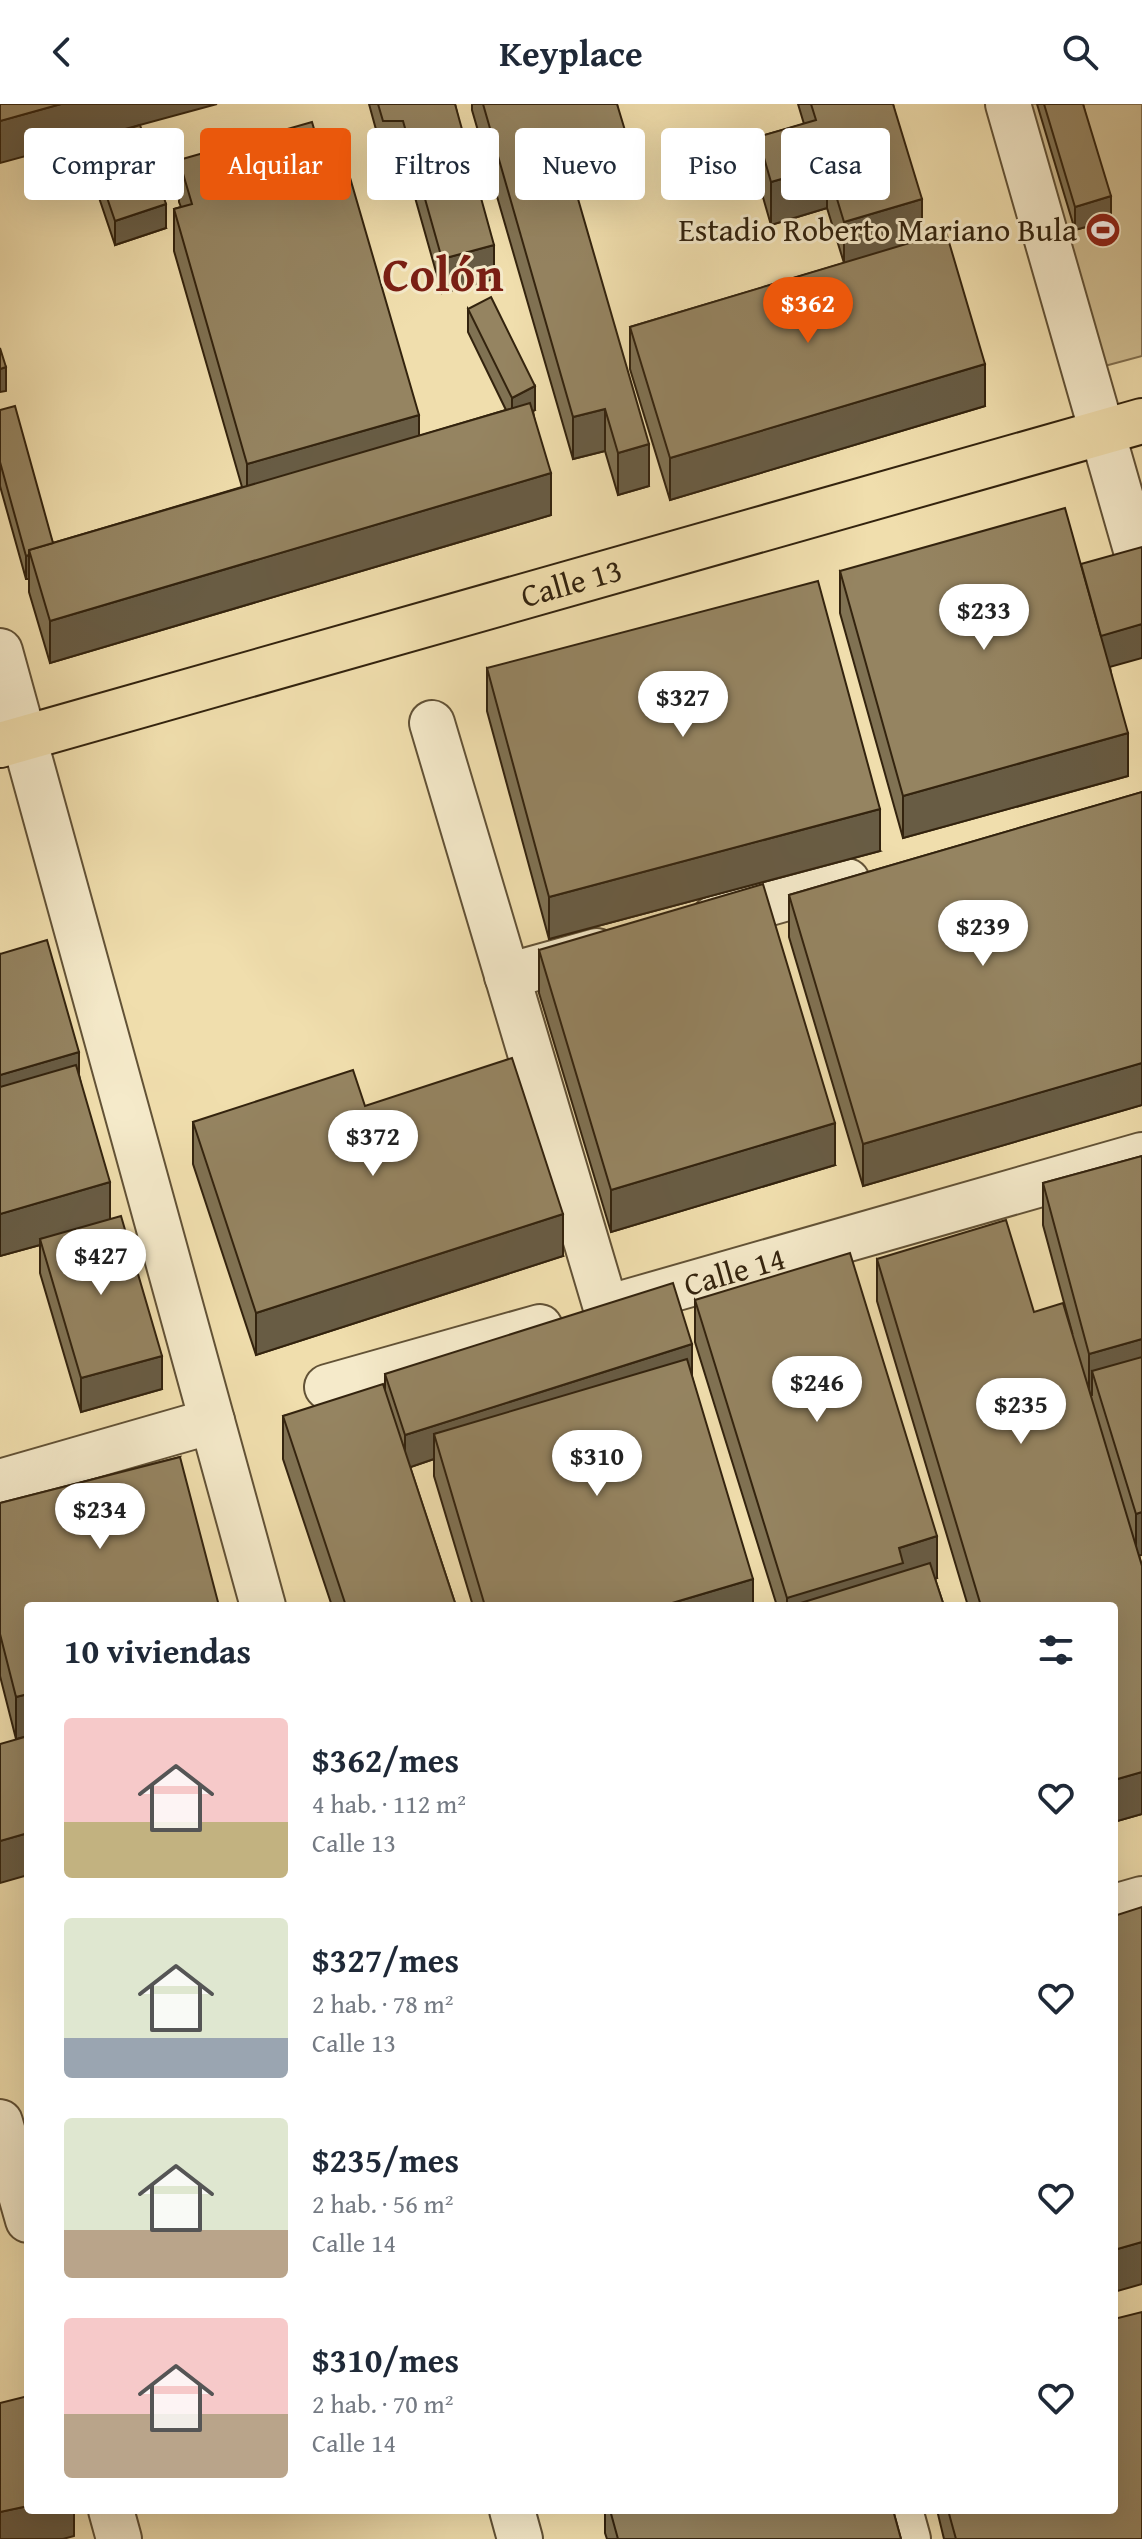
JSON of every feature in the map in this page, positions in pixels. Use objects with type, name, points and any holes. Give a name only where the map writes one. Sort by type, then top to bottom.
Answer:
[{"type":"main road","name":"Calle 13","points":[[12,742],[1122,427]]},
{"type":"street","points":[[1008,104],[1122,427],[1142,571]]},
{"type":"street","points":[[0,651],[12,742],[212,1421],[262,1602]]},
{"type":"street","points":[[432,723],[606,1308]]},
{"type":"street","points":[[674,930],[885,870]]},
{"type":"street","points":[[507,976],[628,942]]},
{"type":"street","name":"Calle 14","points":[[327,1387],[1142,1155]]},
{"type":"street","points":[[0,1482],[212,1421]]},
{"type":"street","points":[[1118,1906],[1142,1899]]},
{"type":"street","points":[[0,2122],[24,2205]]},
{"type":"street","points":[[0,2226],[24,2220]]},
{"type":"street","points":[[112,2514],[119,2539]]},
{"type":"street","points":[[513,2514],[520,2539]]},
{"type":"street","points":[[901,2514],[908,2539]]},
{"type":"shaded area","name":"Estadio Roberto Mariano Bula","points":[[1029,104],[1142,104],[1142,356],[1101,367]]},
{"type":"building","points":[[0,104],[61,104],[0,121]]},
{"type":"building","points":[[378,104],[455,104],[462,128],[405,128],[403,121],[383,121]]},
{"type":"building","points":[[483,104],[617,104],[624,128],[515,128],[515,200],[578,200],[649,444],[618,453],[605,409],[573,417],[499,160],[499,128],[490,128]]},
{"type":"building","points":[[811,104],[893,104],[922,199],[844,222],[837,200],[890,200],[890,128],[789,128],[816,120]]},
{"type":"building","points":[[1044,104],[1083,104],[1111,196],[1075,207]]},
{"type":"building","points":[[312,122],[314,128],[291,128]]},
{"type":"building","points":[[781,130],[781,179],[771,182],[765,161],[765,135]]},
{"type":"building","points":[[200,154],[200,200],[351,200],[351,181],[419,415],[247,464],[174,209],[192,204],[184,177],[184,159]]},
{"type":"building","points":[[108,200],[165,200],[166,204],[115,221]]},
{"type":"building","points":[[425,200],[482,200],[494,245],[442,259]]},
{"type":"building","points":[[946,232],[985,364],[670,458],[630,327]]},
{"type":"building","points":[[491,297],[535,386],[512,398],[468,309]]},
{"type":"building","points":[[0,348],[6,367],[0,369]]},
{"type":"building","points":[[530,403],[551,473],[50,621],[29,550]]},
{"type":"building","points":[[15,406],[53,543],[29,550],[26,556],[0,462],[0,410]]},
{"type":"building","points":[[1065,508],[1128,733],[903,796],[840,571]]},
{"type":"building","points":[[1142,547],[1142,624],[1101,636],[1081,564]]},
{"type":"building","points":[[818,581],[880,809],[549,897],[487,668]]},
{"type":"building","points":[[1142,792],[1142,1063],[863,1144],[789,895]]},
{"type":"building","points":[[763,884],[835,1123],[611,1190],[539,950]]},
{"type":"building","points":[[47,940],[79,1052],[0,1075],[0,954]]},
{"type":"building","points":[[512,1058],[563,1214],[256,1313],[193,1122],[353,1070],[365,1106]]},
{"type":"building","points":[[76,1065],[110,1182],[0,1214],[0,1087]]},
{"type":"building","points":[[1142,1156],[1142,1339],[1089,1354],[1043,1183]]},
{"type":"building","points":[[121,1216],[162,1356],[81,1378],[40,1239]]},
{"type":"building","points":[[1006,1220],[1034,1312],[1063,1303],[1142,1566],[1142,1772],[1118,1779],[1118,1602],[980,1602],[877,1259]]},
{"type":"building","points":[[850,1253],[937,1536],[899,1548],[903,1563],[787,1598],[695,1300]]},
{"type":"building","points":[[673,1283],[692,1344],[405,1435],[385,1374]]},
{"type":"building","points":[[1142,1357],[1142,1512],[1136,1514],[1092,1371]]},
{"type":"building","points":[[687,1359],[753,1579],[675,1602],[484,1602],[434,1434]]},
{"type":"building","points":[[383,1384],[455,1602],[345,1602],[283,1416]]},
{"type":"building","points":[[180,1457],[218,1602],[24,1602],[24,1695],[16,1697],[0,1634],[0,1503]]},
{"type":"building","points":[[930,1563],[943,1602],[804,1602]]},
{"type":"building","points":[[24,1737],[24,1834],[0,1841],[0,1744]]},
{"type":"building","points":[[1142,1907],[1142,2242],[1118,2249],[1118,1915]]},
{"type":"building","points":[[1142,2312],[1142,2539],[956,2539],[949,2514],[1118,2514],[1118,2318]]},
{"type":"building","points":[[24,2397],[24,2507],[0,2512],[0,2403]]},
{"type":"building","points":[[611,2514],[894,2514],[901,2539],[618,2539]]},
{"type":"place","name":"Estadio Roberto Mariano Bula","points":[[1103,230]]},
{"type":"district","name":"Colón","points":[[443,274]]}]
